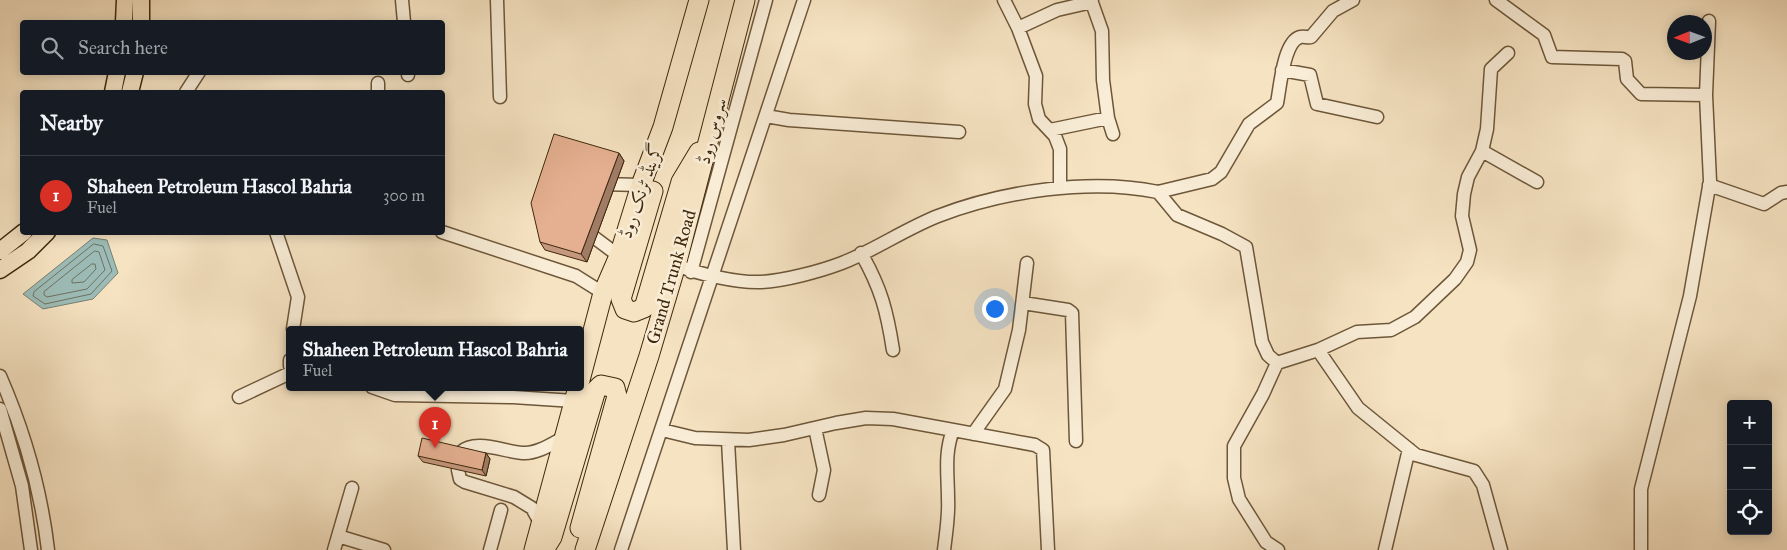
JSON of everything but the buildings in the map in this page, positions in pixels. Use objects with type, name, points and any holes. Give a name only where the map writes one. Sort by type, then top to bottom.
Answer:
[{"type":"highway","name":"گرینڈ ٹرنک روڈ","points":[[584,366],[604,293],[619,256],[641,185],[663,127],[699,0]]},
{"type":"highway","name":"Grand Trunk Road","points":[[585,550],[649,356],[683,269],[710,134],[744,0]]},
{"type":"highway","points":[[663,127],[655,182],[621,299],[624,310],[634,312],[644,308],[681,182],[710,134]]},
{"type":"highway","points":[[544,550],[552,537],[596,390],[601,385],[610,385],[615,388],[617,396],[574,550]]},
{"type":"highway","points":[[534,550],[576,394]]},
{"type":"main road","points":[[124,20],[125,0]]},
{"type":"main road","points":[[141,0],[141,20]]},
{"type":"main road","points":[[113,90],[116,75]]},
{"type":"main road","points":[[130,90],[134,75]]},
{"type":"main road","points":[[0,251],[20,235]]},
{"type":"main road","points":[[0,270],[28,251],[44,235]]},
{"type":"street","points":[[402,0],[404,20]]},
{"type":"street","points":[[497,0],[500,97]]},
{"type":"street","name":"سروس روڈ","points":[[683,269],[766,0]]},
{"type":"street","points":[[622,550],[804,0]]},
{"type":"street","points":[[1004,0],[1018,28],[1036,76],[1035,104],[1039,119],[1055,136],[1060,149],[1060,188]]},
{"type":"street","points":[[683,269],[713,276],[761,282],[790,277],[842,263],[936,217],[977,203],[1075,186],[1137,188],[1158,192],[1212,179],[1221,172],[1248,124],[1277,103],[1282,70],[1296,38],[1302,36],[1311,38],[1333,11],[1353,0]]},
{"type":"street","points":[[1496,0],[1544,35],[1552,57],[1622,59],[1625,62],[1627,79],[1641,94],[1706,95]]},
{"type":"street","points":[[1018,28],[1057,10],[1092,1],[1102,31],[1108,118],[1114,134]]},
{"type":"street","points":[[1278,550],[1266,542],[1239,499],[1234,478],[1234,446],[1263,394],[1277,363],[1318,350],[1356,332],[1391,330],[1415,317],[1455,279],[1467,262],[1470,250],[1462,216],[1464,194],[1468,177],[1482,151],[1490,104],[1488,79],[1491,69],[1508,53]]},
{"type":"street","points":[[1641,550],[1641,490],[1690,296],[1709,185],[1710,138],[1706,95],[1707,60]]},
{"type":"street","points":[[1282,70],[1310,75],[1317,104],[1377,117]]},
{"type":"street","points":[[187,90],[197,75]]},
{"type":"street","points":[[766,116],[789,120],[959,132]]},
{"type":"street","points":[[1050,130],[1108,118]]},
{"type":"street","points":[[1482,151],[1536,182]]},
{"type":"street","points":[[585,184],[641,185]]},
{"type":"street","points":[[1709,185],[1764,204],[1781,193],[1787,192]]},
{"type":"street","points":[[1158,192],[1177,215],[1222,234],[1246,247],[1262,342],[1268,355],[1277,363]]},
{"type":"street","points":[[574,222],[619,256]]},
{"type":"street","points":[[445,233],[576,276],[604,293]]},
{"type":"street","points":[[277,235],[298,297],[294,326]]},
{"type":"street","points":[[861,253],[877,282],[883,298],[893,350]]},
{"type":"street","points":[[973,434],[1005,389],[1019,330],[1027,263]]},
{"type":"street","points":[[1023,303],[1068,310],[1072,313],[1076,441]]},
{"type":"street","points":[[1318,350],[1358,408],[1409,449],[1416,454],[1474,471],[1483,485],[1500,550]]},
{"type":"street","points":[[239,396],[286,375]]},
{"type":"street","points":[[0,376],[28,452],[42,509],[48,550]]},
{"type":"street","points":[[384,391],[395,395],[514,397],[576,394]]},
{"type":"street","points":[[0,409],[22,486],[31,550]]},
{"type":"street","points":[[662,430],[695,438],[728,441],[784,435],[866,418],[893,419],[1035,444],[1043,450],[1048,550]]},
{"type":"street","points":[[815,428],[824,470],[819,495]]},
{"type":"street","points":[[944,550],[948,500],[947,447],[953,430]]},
{"type":"street","points":[[461,452],[470,447],[527,453],[549,446],[565,437]]},
{"type":"street","points":[[728,441],[734,550]]},
{"type":"street","points":[[1385,550],[1409,449]]},
{"type":"street","points":[[458,470],[460,479],[465,482],[514,497],[532,508],[541,524]]},
{"type":"street","points":[[334,550],[352,488]]},
{"type":"street","points":[[490,550],[501,510]]},
{"type":"street","points":[[338,536],[384,550]]},
{"type":"water","points":[[93,238],[107,240],[118,273],[93,299],[43,309],[23,294]]},
{"type":"place","name":"Shaheen Petroleum Hascol Bahria","points":[[435,448]]}]
